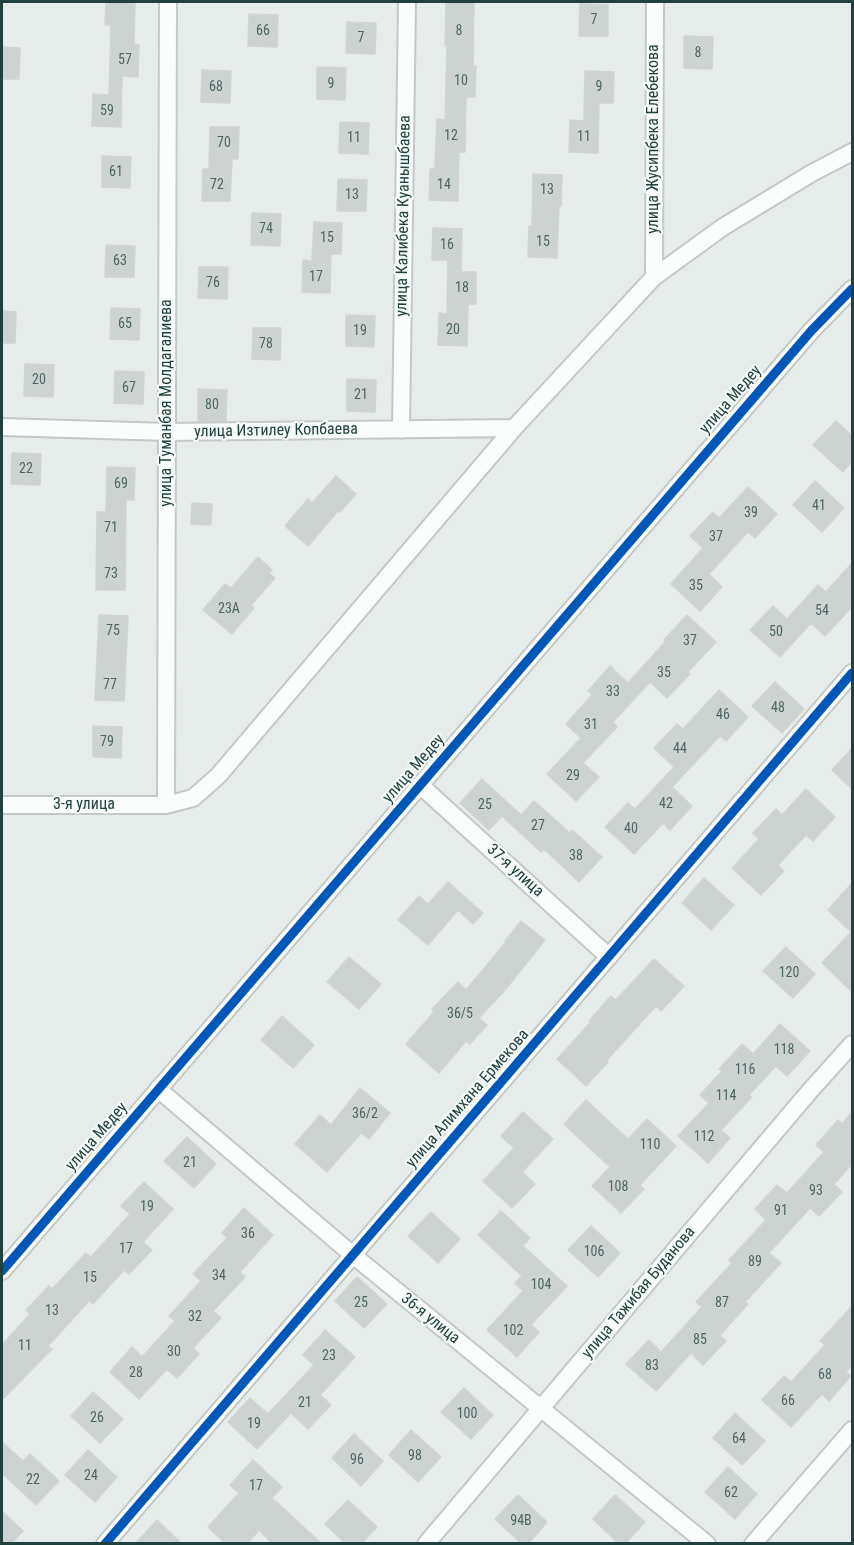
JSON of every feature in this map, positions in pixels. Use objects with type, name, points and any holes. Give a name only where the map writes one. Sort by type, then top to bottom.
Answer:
[{"type":"street","name":"улица Туманбая Молдагалиева","points":[[166,805],[168,2]]},
{"type":"street","name":"улица Калибека Куанышбаева","points":[[401,430],[407,2]]},
{"type":"street","name":"улица Жусипбека Елебекова","points":[[654,277],[655,2]]},
{"type":"street","points":[[166,805],[194,798],[218,776],[514,428],[654,277],[723,227],[812,173],[852,152]]},
{"type":"street","name":"улица Медеу","points":[[2,1271],[812,330],[852,289]]},
{"type":"street","name":"улица Изтилеу Копбаева","points":[[2,427],[167,432],[514,428]]},
{"type":"street","name":"улица Алимхана Ермекова","points":[[105,1544],[852,673]]},
{"type":"street","name":"37-я улица","points":[[420,785],[609,957]]},
{"type":"street","name":"3-я улица","points":[[2,805],[166,805]]},
{"type":"street","name":"улица Тажибая Буданова","points":[[426,1544],[852,1044]]},
{"type":"street","name":"36-я улица","points":[[158,1089],[354,1256],[707,1544]]},
{"type":"street","points":[[753,1544],[852,1430]]},
{"type":"building","points":[[106,2],[135,2],[134,45],[139,45],[138,77],[122,76],[121,127],[92,126],[93,94],[109,95],[111,25],[105,25]]},
{"type":"building","points":[[446,2],[474,2],[475,97],[466,97],[465,152],[459,152],[458,201],[429,200],[430,169],[435,169],[437,119],[445,120]]},
{"type":"building","points":[[580,4],[608,5],[608,36],[579,36]]},
{"type":"building","points":[[249,14],[278,15],[277,47],[248,46]]},
{"type":"building","points":[[347,22],[376,23],[375,54],[346,53]]},
{"type":"building","points":[[684,36],[713,37],[712,69],[684,68]]},
{"type":"building","points":[[2,47],[20,48],[19,79],[2,79]]},
{"type":"building","points":[[317,67],[346,68],[345,100],[317,99]]},
{"type":"building","points":[[202,70],[231,71],[230,103],[201,102]]},
{"type":"building","points":[[585,71],[614,72],[613,103],[599,103],[598,153],[569,152],[570,120],[584,121]]},
{"type":"building","points":[[340,122],[369,123],[368,154],[339,153]]},
{"type":"building","points":[[210,127],[239,127],[238,159],[232,159],[230,201],[202,201],[203,169],[209,169]]},
{"type":"building","points":[[102,156],[131,157],[130,188],[102,187]]},
{"type":"building","points":[[533,174],[562,175],[557,258],[528,257],[529,226],[532,226]]},
{"type":"building","points":[[338,179],[367,180],[366,211],[337,211]]},
{"type":"building","points":[[252,213],[281,214],[280,246],[251,245]]},
{"type":"building","points":[[314,222],[342,223],[341,254],[331,254],[330,293],[302,292],[303,260],[312,261]]},
{"type":"building","points":[[433,228],[462,229],[461,272],[476,272],[476,304],[468,304],[467,346],[438,345],[439,313],[447,314],[448,260],[432,260]]},
{"type":"building","points":[[106,245],[135,246],[134,277],[105,277]]},
{"type":"building","points":[[199,267],[228,267],[227,299],[198,298]]},
{"type":"building","points":[[111,308],[140,309],[139,340],[110,339]]},
{"type":"building","points":[[2,311],[16,312],[15,343],[2,343]]},
{"type":"building","points":[[346,315],[375,316],[374,347],[346,346]]},
{"type":"building","points":[[253,328],[281,328],[280,360],[252,359]]},
{"type":"building","points":[[25,364],[54,365],[53,397],[24,396]]},
{"type":"building","points":[[115,371],[144,372],[143,404],[114,403]]},
{"type":"building","points":[[347,379],[376,380],[375,412],[347,411]]},
{"type":"building","points":[[198,389],[227,390],[226,421],[198,421]]},
{"type":"building","points":[[836,421],[852,436],[852,461],[843,472],[813,445]]},
{"type":"building","points":[[12,453],[41,454],[40,485],[11,484]]},
{"type":"building","points":[[107,467],[135,468],[134,500],[126,500],[125,590],[96,590],[97,512],[106,512]]},
{"type":"building","points":[[336,476],[356,494],[308,546],[285,526],[308,499],[312,503]]},
{"type":"building","points":[[815,481],[844,508],[822,532],[793,505]]},
{"type":"building","points":[[748,487],[777,514],[755,538],[748,532],[709,574],[722,587],[700,611],[671,584],[703,548],[690,536],[713,512],[719,518]]},
{"type":"building","points":[[192,503],[212,504],[211,525],[191,524]]},
{"type":"building","points":[[258,557],[272,570],[269,573],[275,578],[251,605],[254,608],[232,634],[203,610],[225,584],[231,588]]},
{"type":"building","points":[[852,563],[852,607],[825,636],[811,623],[780,657],[750,630],[773,606],[787,619],[818,585],[826,592]]},
{"type":"building","points":[[99,615],[128,616],[124,701],[95,700]]},
{"type":"building","points":[[687,615],[716,642],[667,698],[650,682],[613,722],[617,727],[583,763],[599,777],[576,801],[547,774],[581,738],[566,724],[592,695],[588,691],[610,666],[628,683]]},
{"type":"building","points":[[775,682],[804,709],[782,733],[752,706]]},
{"type":"building","points":[[719,690],[748,717],[726,741],[720,736],[672,787],[692,806],[670,830],[663,823],[634,854],[605,827],[628,803],[635,809],[674,767],[654,748],[677,724],[683,729]]},
{"type":"building","points":[[93,726],[122,727],[121,758],[93,757]]},
{"type":"building","points":[[852,748],[852,789],[832,770]]},
{"type":"building","points":[[482,779],[521,815],[534,801],[570,833],[572,830],[602,857],[579,882],[544,849],[541,852],[502,816],[489,830],[460,803]]},
{"type":"building","points":[[806,789],[835,817],[813,841],[806,835],[778,865],[784,871],[761,895],[732,868],[759,839],[753,833],[776,809],[782,815]]},
{"type":"building","points":[[704,878],[734,905],[711,930],[682,903]]},
{"type":"building","points":[[448,882],[483,913],[473,924],[458,910],[428,945],[398,920],[419,896],[428,904]]},
{"type":"building","points":[[852,883],[852,992],[822,963],[851,932],[828,910]]},
{"type":"building","points":[[521,921],[545,940],[479,1018],[487,1025],[470,1044],[466,1041],[439,1073],[406,1044],[434,1012],[432,1009],[458,982],[466,990]]},
{"type":"building","points":[[786,947],[815,974],[793,998],[763,971]]},
{"type":"building","points":[[349,957],[381,984],[359,1009],[327,982]]},
{"type":"building","points":[[654,959],[684,986],[661,1011],[656,1006],[586,1086],[557,1059],[611,996],[616,1000]]},
{"type":"building","points":[[282,1016],[314,1045],[293,1068],[261,1040]]},
{"type":"building","points":[[780,1024],[810,1051],[787,1076],[776,1066],[749,1095],[752,1097],[721,1130],[730,1138],[708,1163],[678,1136],[709,1103],[700,1095],[722,1071],[719,1069],[742,1044],[753,1054]]},
{"type":"building","points":[[360,1088],[390,1113],[369,1139],[361,1133],[327,1172],[295,1144],[320,1115],[331,1125]]},
{"type":"building","points":[[586,1100],[628,1139],[647,1119],[676,1146],[640,1185],[644,1189],[621,1213],[592,1186],[610,1167],[564,1124]]},
{"type":"building","points":[[523,1112],[553,1139],[522,1172],[535,1184],[512,1208],[483,1181],[514,1148],[501,1136]]},
{"type":"building","points":[[852,1112],[852,1164],[834,1184],[842,1192],[819,1216],[810,1208],[769,1253],[781,1263],[745,1302],[748,1304],[720,1335],[726,1341],[703,1365],[691,1353],[656,1391],[626,1364],[649,1340],[661,1352],[702,1307],[696,1302],[732,1263],[729,1260],[766,1220],[755,1209],[777,1185],[787,1193],[824,1152],[816,1145],[838,1120],[842,1124]]},
{"type":"building","points":[[187,1137],[216,1164],[194,1188],[164,1161]]},
{"type":"building","points":[[144,1182],[173,1209],[143,1242],[152,1250],[129,1274],[124,1270],[93,1304],[89,1301],[48,1346],[52,1349],[2,1400],[2,1345],[30,1314],[26,1310],[49,1286],[52,1289],[86,1253],[91,1257],[130,1214],[121,1206]]},
{"type":"building","points":[[244,1208],[273,1235],[240,1272],[245,1277],[213,1311],[221,1318],[193,1348],[199,1354],[177,1378],[167,1369],[139,1399],[110,1372],[132,1347],[142,1357],[175,1321],[169,1316],[201,1281],[193,1274],[227,1238],[222,1233]]},
{"type":"building","points":[[501,1211],[530,1238],[523,1246],[567,1286],[531,1325],[539,1332],[517,1357],[487,1330],[523,1291],[515,1283],[522,1276],[478,1235]]},
{"type":"building","points":[[431,1212],[460,1239],[438,1263],[408,1236]]},
{"type":"building","points":[[591,1226],[620,1253],[598,1277],[568,1250]]},
{"type":"building","points":[[357,1277],[387,1304],[364,1328],[335,1301]]},
{"type":"building","points":[[852,1306],[852,1365],[846,1372],[851,1376],[829,1401],[822,1394],[791,1427],[762,1400],[784,1376],[791,1382],[825,1345],[820,1341]]},
{"type":"building","points":[[325,1330],[355,1357],[320,1395],[331,1405],[308,1429],[291,1413],[257,1449],[228,1422],[250,1398],[268,1414],[314,1365],[303,1355]]},
{"type":"building","points":[[464,1388],[493,1415],[471,1439],[441,1412]]},
{"type":"building","points":[[93,1392],[123,1419],[100,1443],[71,1416]]},
{"type":"building","points":[[735,1413],[765,1441],[742,1465],[713,1438]]},
{"type":"building","points":[[411,1430],[441,1457],[418,1482],[389,1455]]},
{"type":"building","points":[[354,1434],[383,1461],[361,1486],[332,1458]]},
{"type":"building","points":[[2,1442],[23,1461],[30,1454],[59,1481],[36,1505],[2,1473]]},
{"type":"building","points":[[88,1450],[117,1477],[95,1502],[65,1475]]},
{"type":"building","points":[[253,1460],[282,1487],[272,1498],[322,1544],[273,1544],[259,1530],[247,1544],[226,1544],[208,1527],[239,1493],[230,1485]]},
{"type":"building","points":[[728,1467],[757,1494],[735,1519],[705,1492]]},
{"type":"building","points":[[518,1495],[547,1522],[528,1544],[522,1544],[495,1519]]},
{"type":"building","points":[[615,1495],[645,1522],[625,1544],[619,1544],[593,1519]]},
{"type":"building","points":[[348,1500],[377,1527],[361,1544],[346,1544],[325,1524]]},
{"type":"building","points":[[2,1511],[23,1531],[11,1544],[2,1544]]},
{"type":"building","points":[[157,1520],[182,1544],[135,1544]]},
{"type":"cycle path","points":[[2,1271],[812,330],[852,289]]},
{"type":"cycle path","points":[[105,1544],[852,673]]}]
